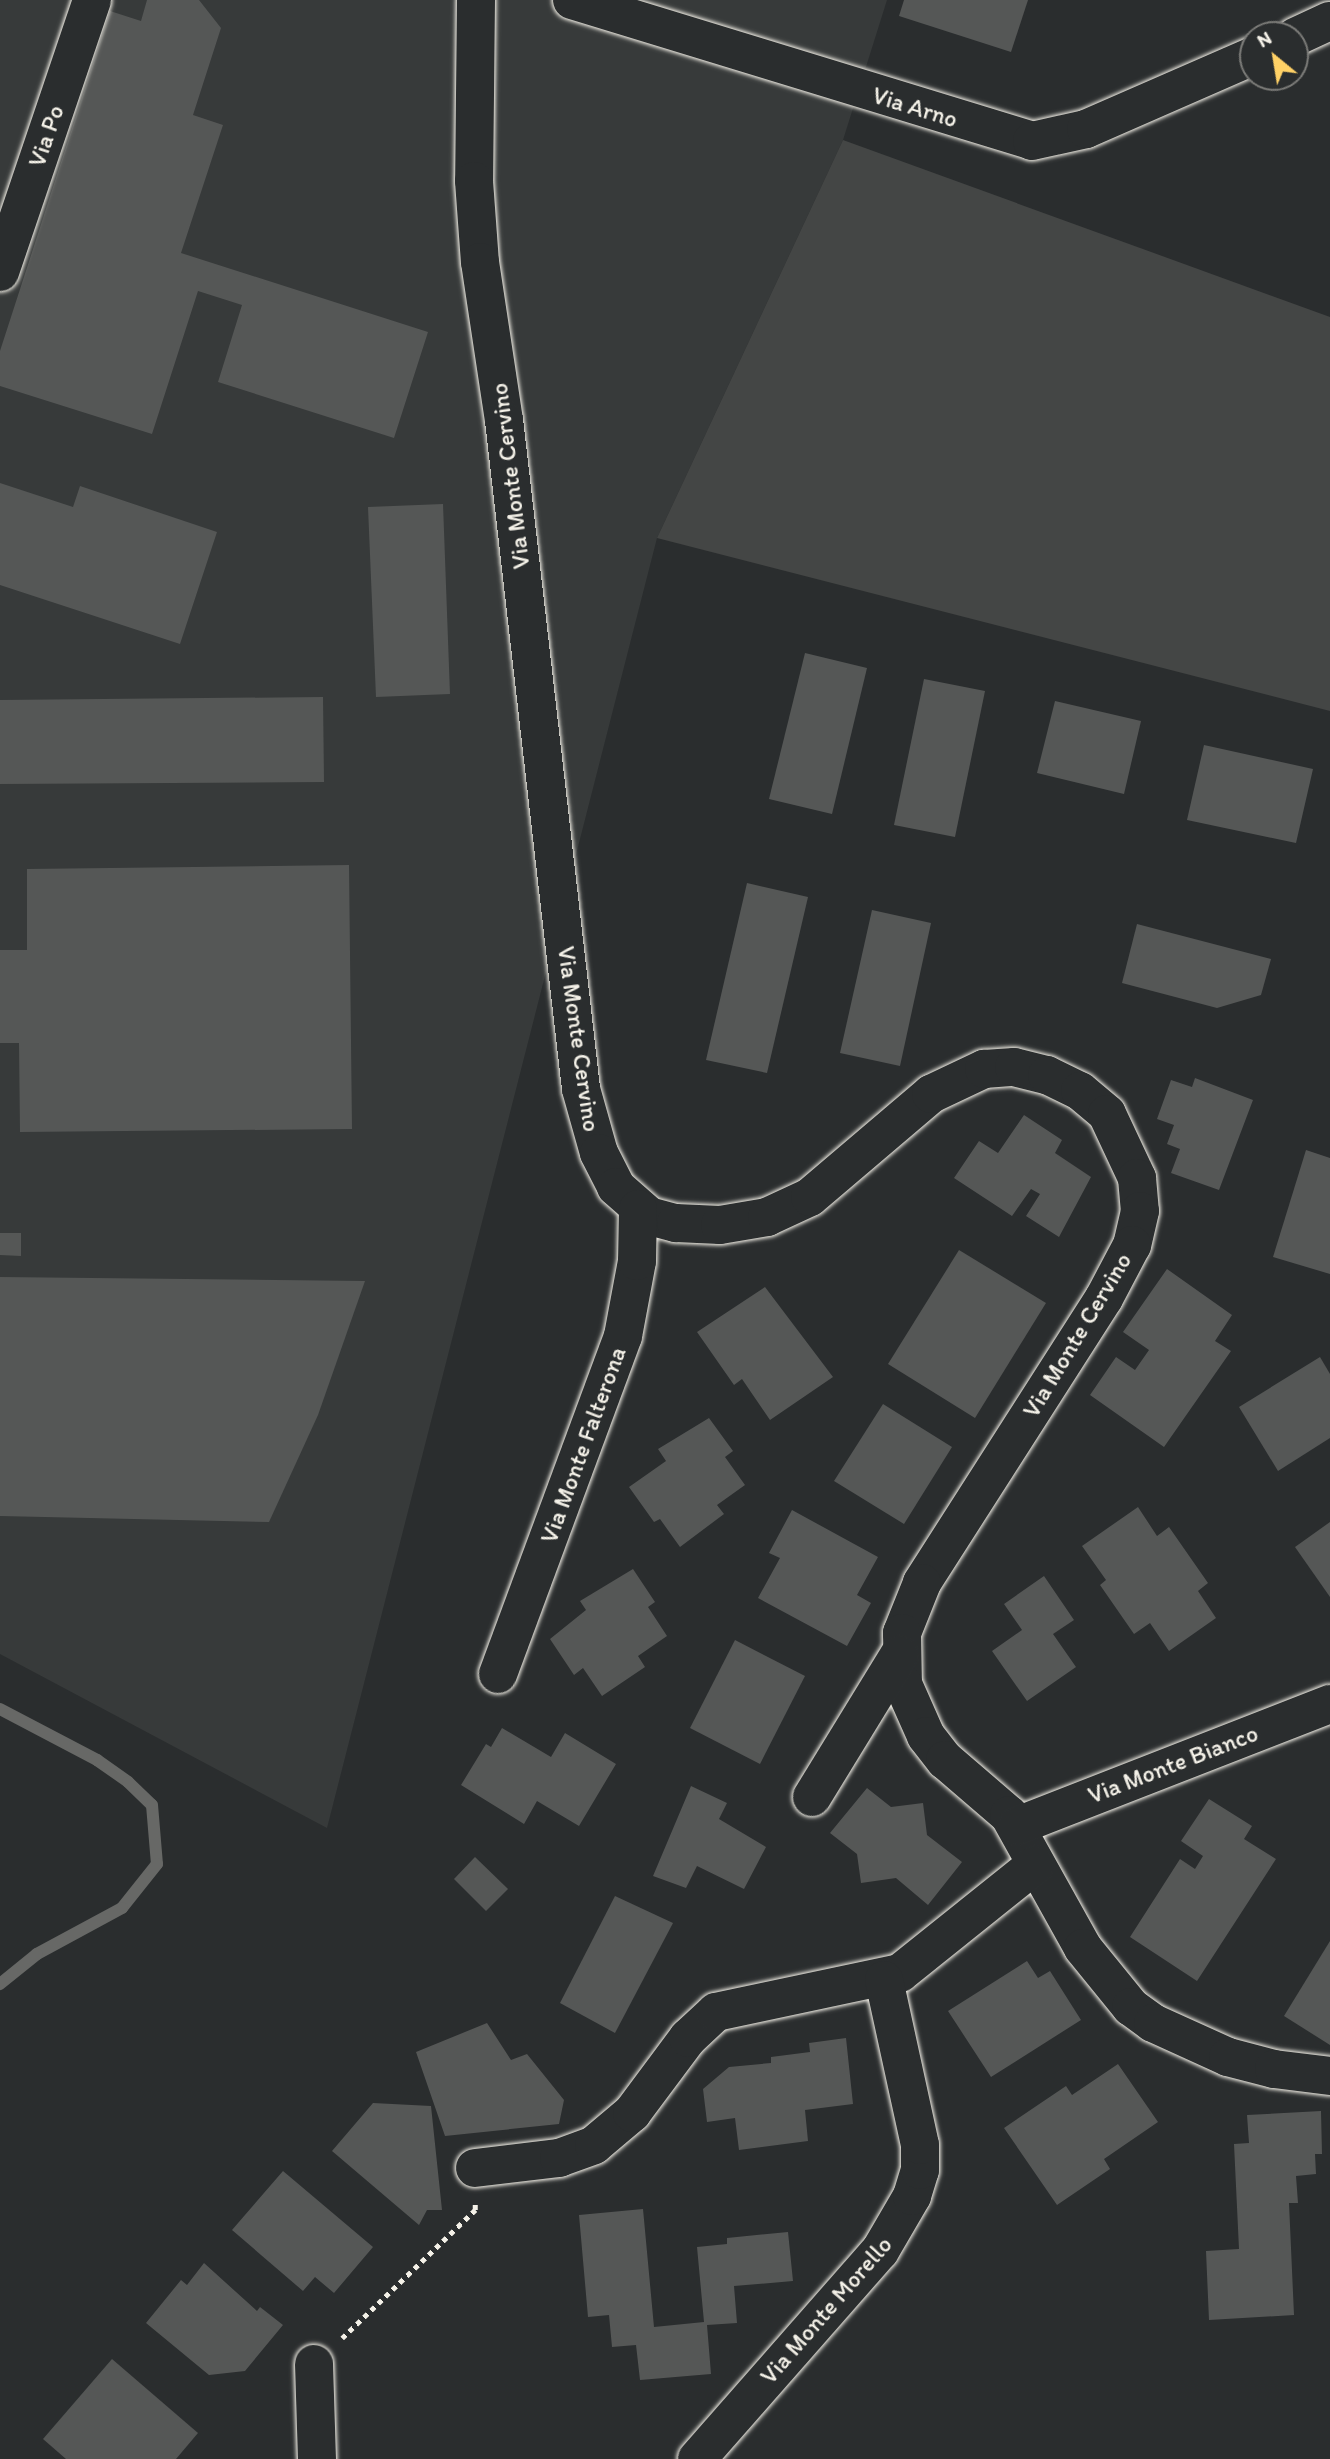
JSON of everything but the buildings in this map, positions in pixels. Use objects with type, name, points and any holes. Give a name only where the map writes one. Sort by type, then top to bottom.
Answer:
[{"type":"street","name":"Via Po","points":[[0,272],[92,0]]},
{"type":"street","name":"Via Monte Cervino","points":[[476,0],[474,147],[479,250],[504,420],[581,1089],[591,1132],[607,1172],[638,1209],[663,1221],[703,1226],[751,1222],[783,1211],[836,1178],[931,1094],[984,1069],[1029,1070],[1064,1082],[1094,1101],[1117,1130],[1133,1164],[1140,1193],[1132,1245],[1104,1298],[932,1566],[906,1618],[899,1655],[908,1700],[926,1736],[945,1760],[1000,1805],[1017,1826],[1035,1865],[1098,1969],[1131,2007],[1153,2023],[1252,2064],[1330,2076]]},
{"type":"street","name":"Via Arno","points":[[572,0],[1032,141],[1086,128],[1239,62]]},
{"type":"street","points":[[1309,31],[1330,21]]},
{"type":"street","name":"Via Monte Falterona","points":[[498,1674],[623,1336],[637,1261],[638,1209]]},
{"type":"street","points":[[812,1797],[899,1655]]},
{"type":"street","name":"Via Monte Bianco","points":[[1017,1826],[1330,1704]]},
{"type":"street","points":[[475,2168],[559,2158],[604,2139],[632,2113],[688,2038],[716,2012],[884,1980],[926,1956],[1035,1865]]},
{"type":"street","name":"Via Monte Morello","points":[[691,2458],[880,2251],[912,2196],[920,2171],[920,2145],[884,1980]]},
{"type":"street","points":[[314,2364],[317,2459]]},
{"type":"path","points":[[314,2364],[475,2210],[475,2168]]},
{"type":"shaded area","points":[[0,0],[887,0],[843,140],[657,538],[327,1828],[0,1654]]},
{"type":"shaded area","points":[[843,140],[1330,317],[1330,711],[657,538]]},
{"type":"waterway","points":[[0,1709],[97,1760],[128,1782],[152,1805],[157,1864],[122,1908],[37,1954],[0,1984]]}]
